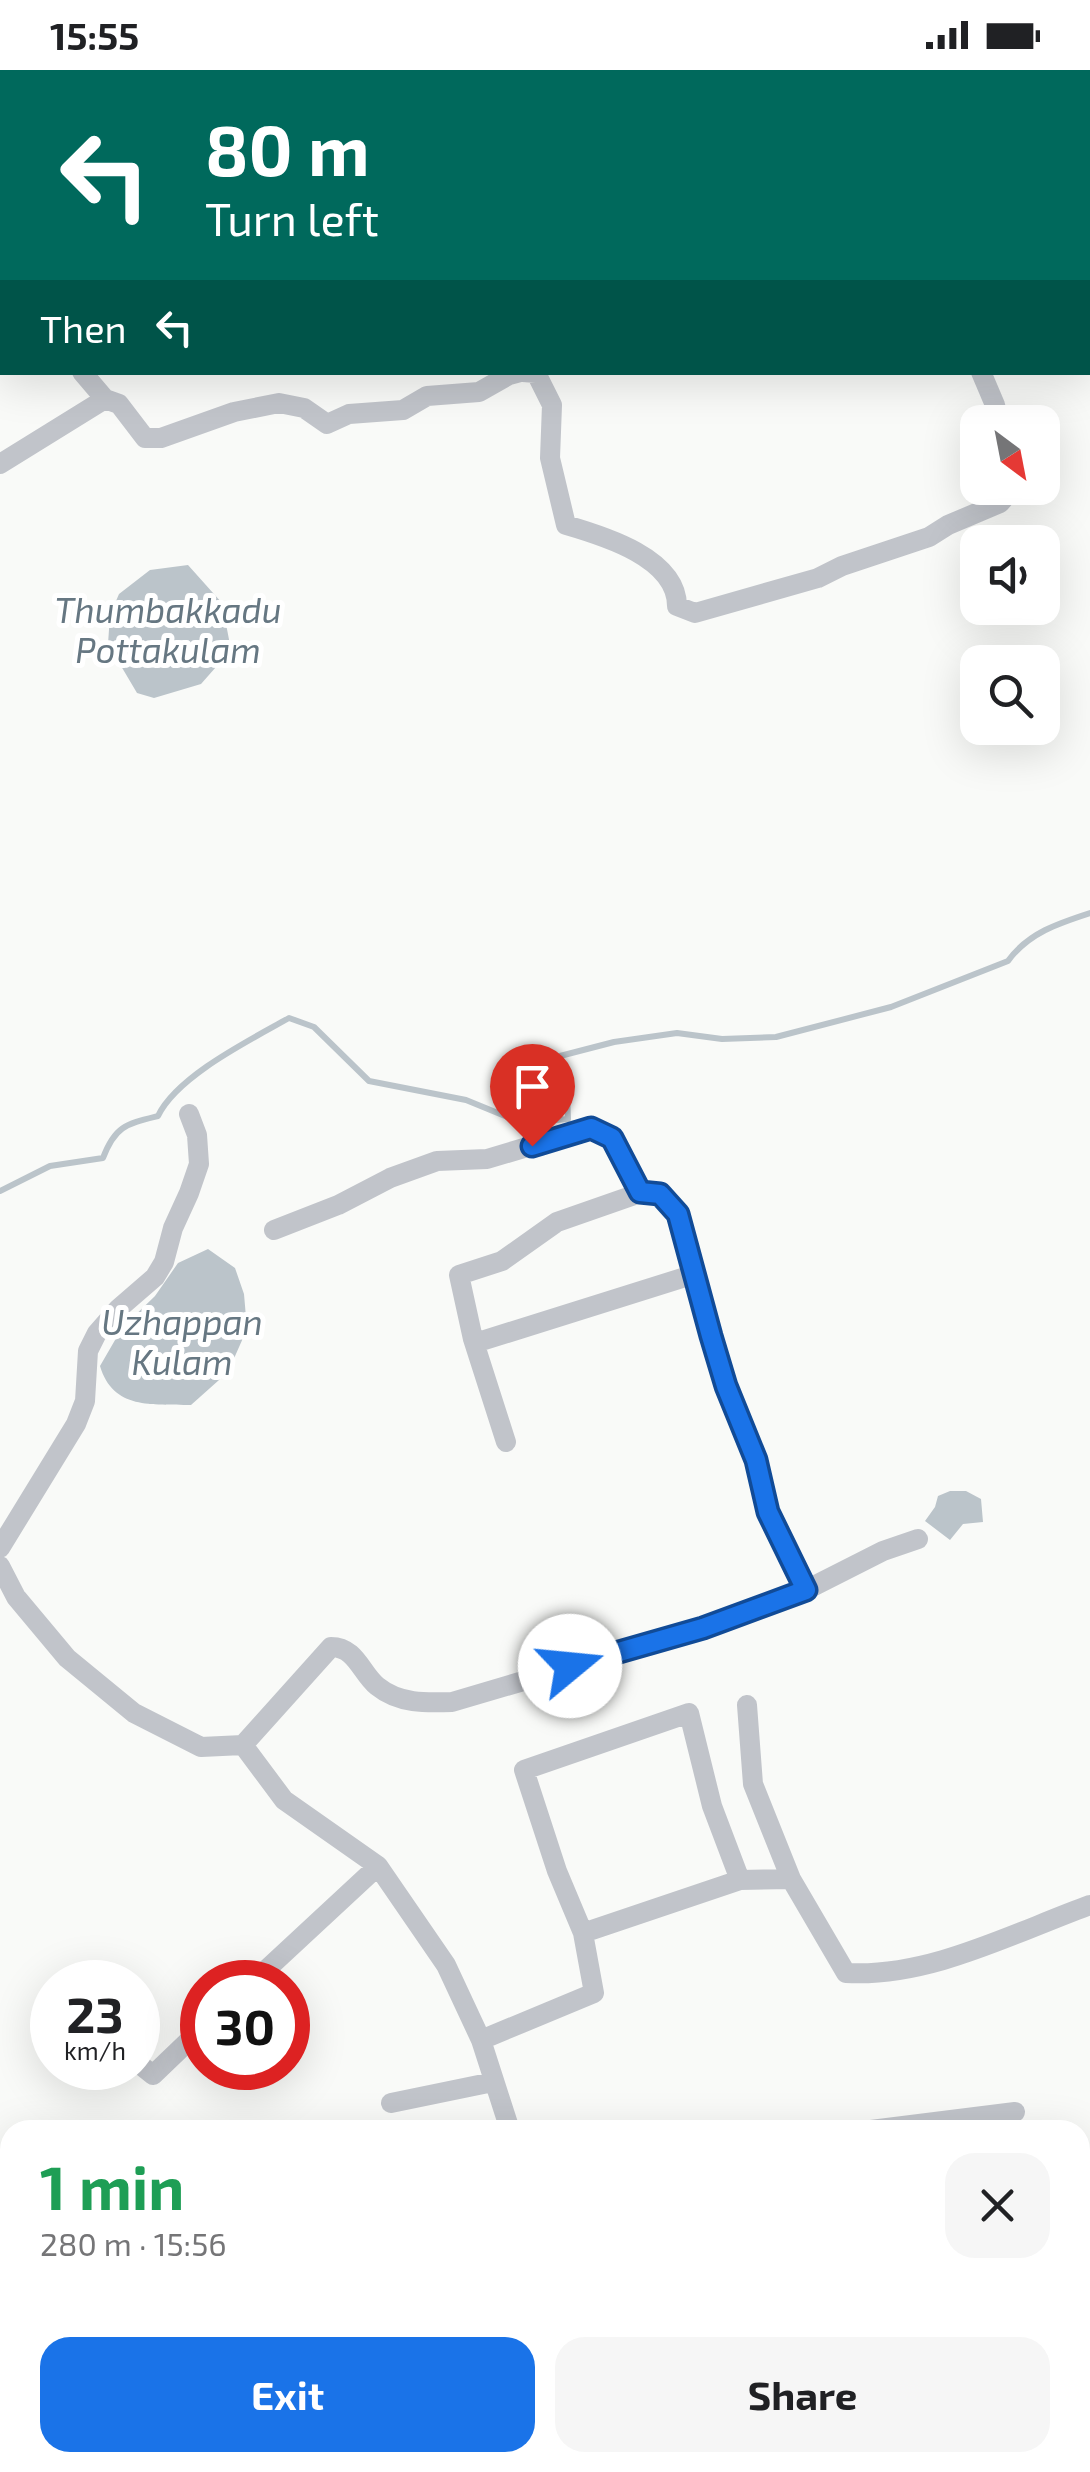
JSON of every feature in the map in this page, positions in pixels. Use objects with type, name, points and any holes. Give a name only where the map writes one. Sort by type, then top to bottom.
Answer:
[{"type":"street","points":[[85,375],[105,399],[119,404],[145,438],[161,438],[234,412],[279,403],[304,408],[327,424],[349,414],[403,410],[427,396],[479,392],[508,375]]},
{"type":"street","points":[[538,375],[552,405],[550,458],[566,525],[632,547],[666,577],[677,592],[676,606],[695,614],[818,578],[928,537],[998,505]]},
{"type":"street","points":[[982,375],[995,405]]},
{"type":"street","points":[[0,464],[105,399]]},
{"type":"street","points":[[0,1548],[76,1424],[86,1401],[88,1350],[118,1309],[155,1277],[164,1262],[173,1228],[200,1164],[197,1135],[189,1114]]},
{"type":"street","points":[[274,1230],[437,1161],[488,1159],[591,1128],[612,1138],[640,1192]]},
{"type":"street","points":[[506,1442],[475,1344],[459,1274],[502,1260],[556,1222],[640,1192],[660,1194],[678,1214],[726,1386],[756,1460],[768,1512],[806,1590]]},
{"type":"street","points":[[475,1344],[695,1274]]},
{"type":"street","points":[[0,1566],[16,1596],[67,1658],[134,1713],[201,1746],[242,1745],[331,1648],[345,1650],[364,1667],[376,1686],[410,1703],[452,1702],[703,1628],[806,1590],[883,1551],[918,1539]]},
{"type":"street","points":[[747,1706],[753,1784],[791,1880],[846,1973],[872,1974],[942,1960],[1090,1905]]},
{"type":"street","points":[[480,2040],[594,1994],[582,1933],[524,1770],[689,1713],[712,1806],[740,1880]]},
{"type":"street","points":[[242,1745],[284,1800],[378,1866],[446,1965],[480,2040],[506,2120]]},
{"type":"street","points":[[277,1960],[378,1866]]},
{"type":"street","points":[[582,1933],[740,1880],[791,1880]]},
{"type":"street","points":[[160,2068],[180,2049]]},
{"type":"street","points":[[391,2103],[493,2082]]},
{"type":"street","points":[[973,2120],[1016,2112]]},
{"type":"water","name":"Thumbakkadu Pottakulam","points":[[188,565],[222,603],[231,650],[201,684],[154,698],[137,693],[108,644],[110,615],[119,594],[150,570]]},
{"type":"water","name":"Uzhappan Kulam","points":[[208,1249],[235,1268],[244,1294],[247,1329],[228,1372],[191,1405],[136,1402],[114,1391],[100,1366],[122,1328],[155,1296],[178,1263]]},
{"type":"water","points":[[966,1491],[981,1499],[983,1522],[963,1524],[950,1540],[925,1521],[938,1496]]},
{"type":"waterway","points":[[0,1191],[50,1166],[103,1158],[112,1139],[123,1128],[158,1116],[167,1101],[198,1073],[289,1018],[314,1027],[369,1081],[466,1100],[522,1123],[568,1119],[560,1056],[614,1042],[677,1033],[722,1039],[776,1037],[891,1007],[1008,961],[1035,936],[1090,913]]},
{"type":"route","points":[[532,1146],[591,1128],[612,1138],[640,1192],[660,1194],[678,1214],[726,1386],[756,1460],[768,1512],[806,1590],[703,1628],[570,1666]]}]
